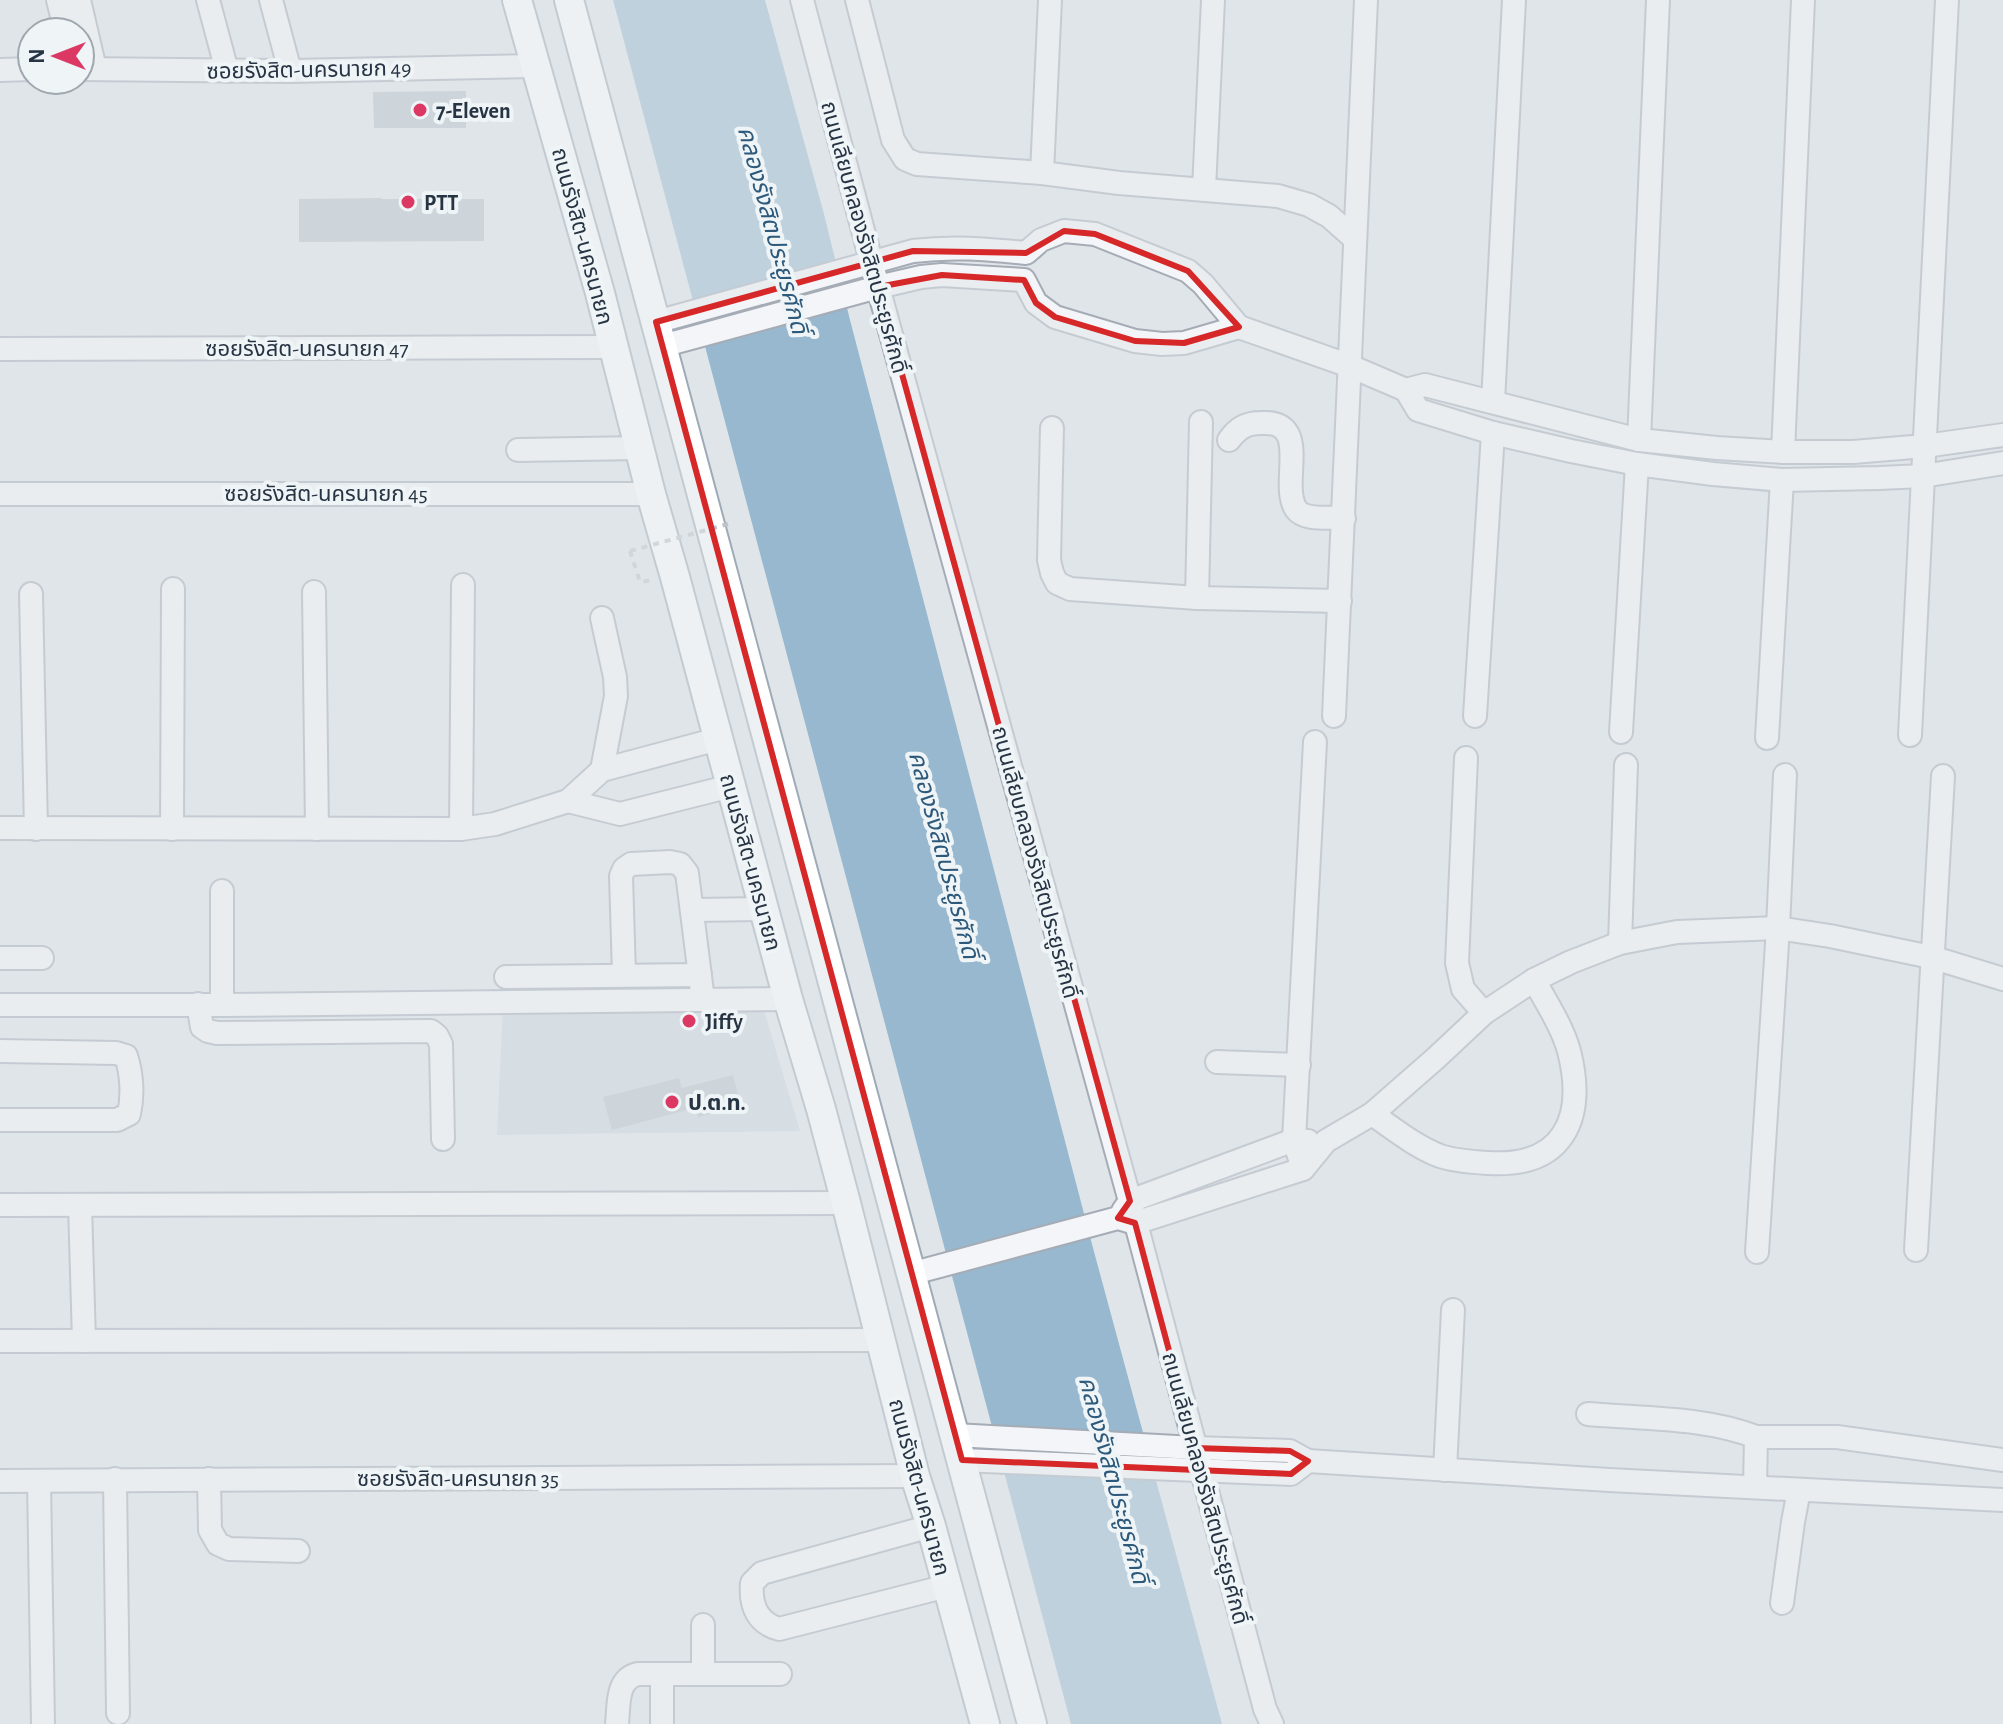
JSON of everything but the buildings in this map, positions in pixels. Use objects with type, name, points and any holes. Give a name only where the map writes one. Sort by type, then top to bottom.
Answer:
[{"type":"main road","name":"ถนนรังสิต-นครนายก","points":[[517,0],[600,293],[651,494],[846,1203],[915,1476],[985,1724]]},
{"type":"main road","points":[[569,0],[671,331],[910,1274],[971,1448],[1032,1724]]},
{"type":"street","points":[[208,0],[227,71]]},
{"type":"street","points":[[271,0],[290,71]]},
{"type":"street","name":"ถนนเลียบคลองรังสิตประยูรศักดิ์","points":[[802,0],[1128,1214],[1265,1709],[1272,1724]]},
{"type":"street","points":[[857,0],[893,140],[905,159],[917,164],[1278,196],[1309,205],[1329,216],[1355,239]]},
{"type":"street","points":[[1042,173],[1050,0]]},
{"type":"street","points":[[1204,189],[1213,0]]},
{"type":"street","points":[[1334,716],[1366,0]]},
{"type":"street","points":[[1493,402],[1514,0]]},
{"type":"street","points":[[1639,440],[1658,0]]},
{"type":"street","points":[[1783,452],[1803,0]]},
{"type":"street","points":[[1910,735],[1947,0]]},
{"type":"street","name":"ซอยรังสิต-นครนายก 49","points":[[96,69],[290,71],[537,66]]},
{"type":"street","points":[[1239,327],[1184,343],[1162,344],[1135,341],[1055,317],[1036,303],[1024,280],[1026,253],[1041,240],[1064,231],[1095,234],[1188,271],[1239,327],[1350,366],[1406,390],[1418,410],[1493,433],[1637,464],[1782,480],[1923,476],[2003,463]]},
{"type":"street","points":[[671,331],[839,272],[913,251],[966,247],[1026,253]]},
{"type":"street","points":[[671,331],[921,277],[942,275],[1024,280]]},
{"type":"street","name":"ซอยรังสิต-นครนายก 47","points":[[0,349],[613,347]]},
{"type":"street","points":[[1406,390],[1425,385],[1639,440],[1783,452],[1853,452],[2003,435]]},
{"type":"street","points":[[1197,598],[1201,422]]},
{"type":"street","points":[[1229,440],[1236,430],[1248,424],[1266,422],[1286,430],[1291,443],[1292,501],[1296,510],[1303,516],[1344,518]]},
{"type":"street","points":[[1052,428],[1049,560],[1057,583],[1090,592],[1340,601]]},
{"type":"street","points":[[1475,716],[1493,433]]},
{"type":"street","points":[[518,450],[640,448]]},
{"type":"street","points":[[1621,732],[1637,464]]},
{"type":"street","points":[[1767,738],[1782,480]]},
{"type":"street","name":"ซอยรังสิต-นครนายก 45","points":[[0,494],[651,494]]},
{"type":"street","points":[[461,829],[463,585]]},
{"type":"street","points":[[172,829],[173,589]]},
{"type":"street","points":[[314,592],[317,829]]},
{"type":"street","points":[[31,594],[36,829]]},
{"type":"street","points":[[602,618],[616,696],[602,770]]},
{"type":"street","points":[[0,828],[461,829],[495,824],[568,801],[602,770],[718,739]]},
{"type":"street","points":[[1303,1169],[1294,1140],[1315,742]]},
{"type":"street","points":[[1466,758],[1457,963],[1463,989],[1484,1013]]},
{"type":"street","points":[[1620,943],[1626,765]]},
{"type":"street","points":[[1757,1252],[1785,775]]},
{"type":"street","points":[[1916,1250],[1943,776]]},
{"type":"street","points":[[568,801],[620,814],[731,786]]},
{"type":"street","points":[[624,975],[621,876],[624,869],[631,864],[680,864],[687,873],[703,1000]]},
{"type":"street","points":[[222,891],[222,1005]]},
{"type":"street","points":[[692,910],[764,909]]},
{"type":"street","points":[[910,1274],[1303,1169],[1326,1141],[1372,1114],[1484,1013],[1534,980],[1620,943],[1677,932],[1778,928],[1931,957],[2003,979]]},
{"type":"street","points":[[0,958],[42,958]]},
{"type":"street","points":[[506,977],[700,975]]},
{"type":"street","points":[[1372,1114],[1406,1138],[1440,1155],[1470,1162],[1506,1165],[1549,1152],[1563,1136],[1572,1115],[1574,1078],[1568,1049],[1557,1022],[1534,980]]},
{"type":"street","points":[[0,1005],[788,999]]},
{"type":"street","points":[[198,1004],[202,1027],[217,1033],[431,1031],[441,1044],[443,1139]]},
{"type":"street","points":[[0,1051],[116,1053],[126,1056],[130,1067],[131,1104],[129,1114],[117,1120],[0,1120]]},
{"type":"street","points":[[1217,1062],[1299,1065]]},
{"type":"street","points":[[1128,1214],[1294,1140],[1326,1141]]},
{"type":"street","points":[[0,1205],[846,1203]]},
{"type":"street","points":[[80,1205],[84,1341]]},
{"type":"street","points":[[1445,1470],[1453,1310]]},
{"type":"street","points":[[0,1341],[881,1340]]},
{"type":"street","points":[[1588,1414],[1709,1424],[1756,1437],[1837,1437],[2003,1460]]},
{"type":"street","points":[[1755,1487],[1756,1437]]},
{"type":"street","points":[[971,1448],[1198,1459],[1290,1451],[1308,1461],[2003,1500]]},
{"type":"street","name":"ซอยรังสิต-นครนายก 35","points":[[0,1481],[915,1476]]},
{"type":"street","points":[[115,1479],[118,1713]]},
{"type":"street","points":[[209,1479],[210,1530],[218,1544],[229,1549],[298,1551]]},
{"type":"street","points":[[39,1481],[43,1724]]},
{"type":"street","points":[[1782,1603],[1799,1490]]},
{"type":"street","points":[[931,1526],[762,1573],[752,1583],[751,1594],[759,1619],[779,1629],[947,1586]]},
{"type":"street","points":[[703,1625],[703,1673]]},
{"type":"street","points":[[662,1674],[662,1724]]},
{"type":"street","points":[[617,1724],[623,1683],[629,1676],[780,1674]]},
{"type":"path","points":[[630,551],[728,524]]},
{"type":"highlighted area","points":[[1064,231],[1095,234],[1188,271],[1239,327],[1184,343],[1135,341],[1055,317],[1036,303],[1024,280],[942,275],[878,287],[1130,1201],[1118,1218],[1135,1223],[1195,1448],[1290,1451],[1308,1461],[1291,1474],[962,1460],[656,322],[913,251],[1026,253]]},
{"type":"shaded area","points":[[503,1004],[763,1007],[800,1131],[497,1135]]},
{"type":"water","name":"คลองรังสิตประยูรศักดิ์","points":[[613,0],[765,0],[824,214],[1093,1248],[1222,1724],[1071,1724]]},
{"type":"place","name":"7-Eleven","points":[[420,110]]},
{"type":"place","name":"PTT","points":[[408,202]]},
{"type":"place","name":"Jiffy","points":[[689,1021]]},
{"type":"place","name":"ป.ต.ท.","points":[[672,1102]]}]
